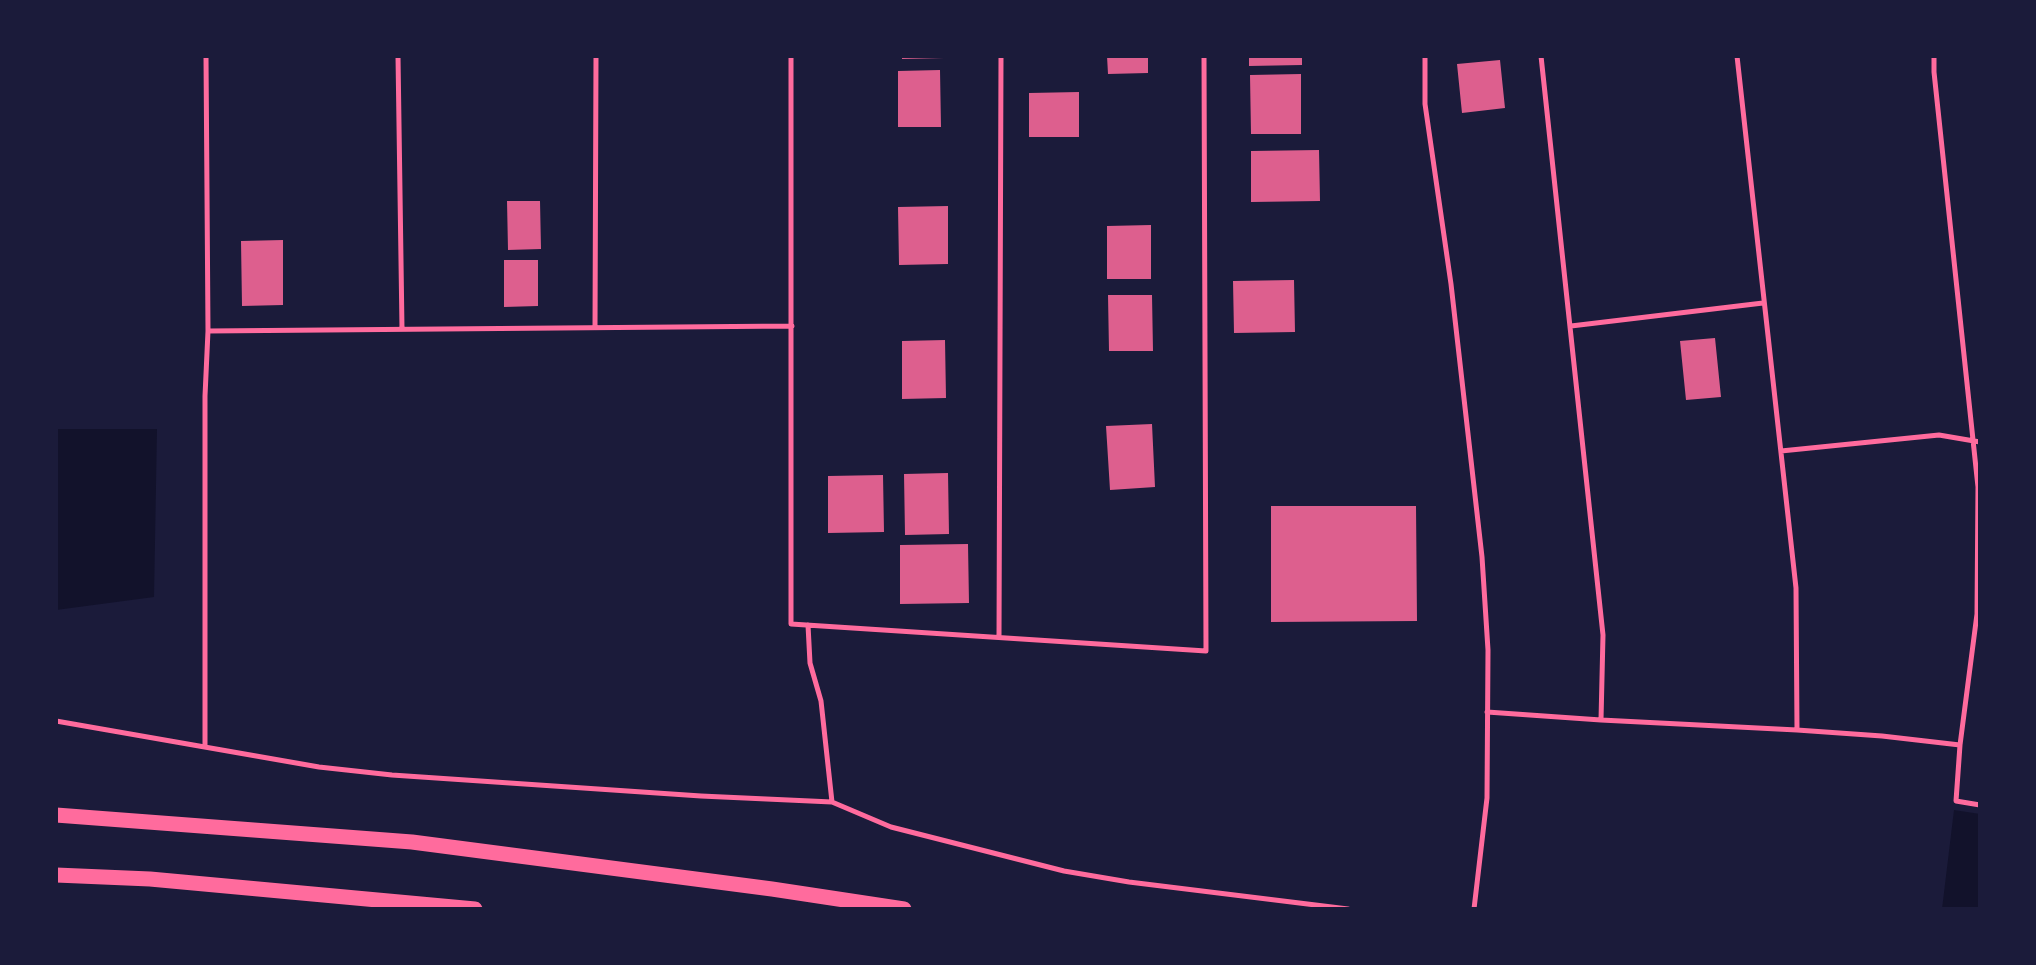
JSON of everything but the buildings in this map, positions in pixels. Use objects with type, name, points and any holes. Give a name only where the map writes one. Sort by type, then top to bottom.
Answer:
[{"type":"highway","points":[[56,815],[412,842],[772,888],[904,909]]},
{"type":"highway","points":[[56,875],[150,879],[475,909]]},
{"type":"street","points":[[206,56],[208,331],[205,396],[206,746]]},
{"type":"street","points":[[398,56],[402,329]]},
{"type":"street","points":[[595,327],[596,56]]},
{"type":"street","points":[[791,56],[791,624],[999,636],[1206,651],[1204,56]]},
{"type":"street","points":[[999,636],[1001,56]]},
{"type":"street","points":[[1426,56],[1425,104],[1451,284],[1482,557],[1488,650],[1486,798],[1474,909]]},
{"type":"street","points":[[1542,56],[1603,635],[1601,720]]},
{"type":"street","points":[[1737,56],[1796,588],[1797,730]]},
{"type":"street","points":[[1934,56],[1935,81],[1977,442],[1977,614],[1960,745],[1956,801],[1980,805]]},
{"type":"street","points":[[1571,326],[1763,303]]},
{"type":"street","points":[[208,331],[792,326]]},
{"type":"street","points":[[1781,451],[1939,435],[1977,442]]},
{"type":"street","points":[[808,625],[810,662],[821,701],[832,802]]},
{"type":"street","points":[[1487,712],[1797,730],[1882,736],[1960,745]]},
{"type":"street","points":[[56,721],[319,767],[392,775],[701,796],[832,802],[891,827],[1064,871],[1129,882],[1348,909]]},
{"type":"shaded area","points":[[56,429],[157,429],[154,597],[56,610]]},
{"type":"shaded area","points":[[1954,810],[1980,814],[1980,909],[1942,909]]}]
